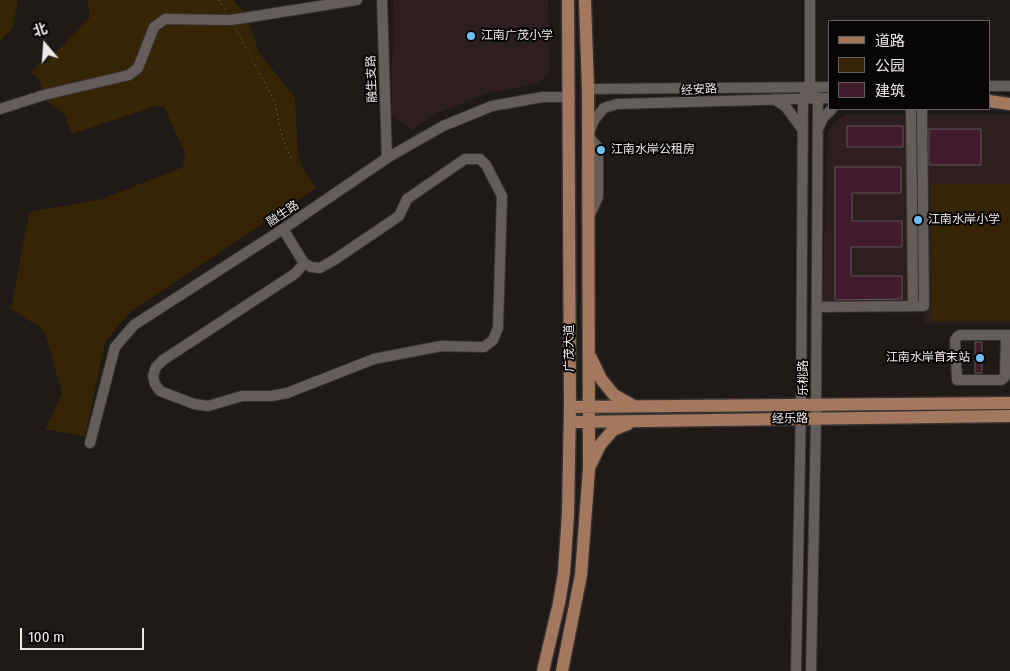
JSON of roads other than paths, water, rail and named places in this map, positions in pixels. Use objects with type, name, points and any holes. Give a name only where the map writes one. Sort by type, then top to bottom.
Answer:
[{"type":"main road","name":"广茂大道","points":[[543,671],[553,636],[564,573],[570,422],[570,97],[568,0]]},
{"type":"main road","name":"广茂大道","points":[[563,670],[581,575],[589,469],[588,89],[585,0]]},
{"type":"main road","points":[[990,100],[1010,104]]},
{"type":"main road","points":[[570,286],[577,296],[585,295],[589,286]]},
{"type":"main road","points":[[589,353],[601,379],[614,395],[634,406]]},
{"type":"main road","name":"经乐路","points":[[570,407],[1010,403]]},
{"type":"main road","name":"经乐路","points":[[570,422],[1010,416]]},
{"type":"main road","points":[[589,469],[600,445],[613,430],[635,421]]},
{"type":"street","points":[[0,109],[44,95],[129,75],[138,68],[154,27],[165,19],[231,20],[357,0]]},
{"type":"street","name":"融生支路","points":[[382,0],[387,158]]},
{"type":"street","name":"广茂大道","points":[[564,0],[569,22]]},
{"type":"street","name":"广茂大道","points":[[586,23],[590,0]]},
{"type":"street","points":[[803,98],[810,87],[810,0]]},
{"type":"street","name":"经安路","points":[[588,89],[828,86]]},
{"type":"street","points":[[990,86],[1010,86]]},
{"type":"street","points":[[810,87],[818,98]]},
{"type":"street","name":"融生路","points":[[90,444],[115,347],[134,325],[284,229],[387,158],[443,126],[492,106],[543,97],[570,97]]},
{"type":"street","name":"乐桃路","points":[[796,671],[801,419],[803,98]]},
{"type":"street","name":"乐桃路","points":[[811,671],[816,419],[818,98]]},
{"type":"street","name":"经安路","points":[[588,136],[598,113],[604,108],[618,104],[828,98]]},
{"type":"street","points":[[990,100],[1010,98]]},
{"type":"street","points":[[774,99],[786,107],[803,130]]},
{"type":"street","points":[[818,130],[823,118],[831,110]]},
{"type":"street","points":[[911,110],[913,306]]},
{"type":"street","points":[[817,307],[924,306],[922,110]]},
{"type":"street","points":[[284,229],[304,263],[311,267],[320,268],[399,216],[407,199],[464,159],[480,159],[486,165],[502,196],[498,328],[493,340],[484,347],[442,346],[374,359],[287,393],[271,396],[242,396],[208,406],[194,404],[160,391],[155,384],[153,376],[156,367],[163,360],[296,272],[304,263]]},
{"type":"street","points":[[958,336],[1008,338],[1006,375],[1003,379],[957,380],[955,340],[958,336]]},
{"type":"place","name":"江南广茂小学","points":[[471,36]]},
{"type":"place","name":"江南水岸公租房","points":[[601,150]]},
{"type":"place","name":"江南水岸小学","points":[[918,220]]},
{"type":"place","name":"江南水岸首末站","points":[[980,358]]}]
